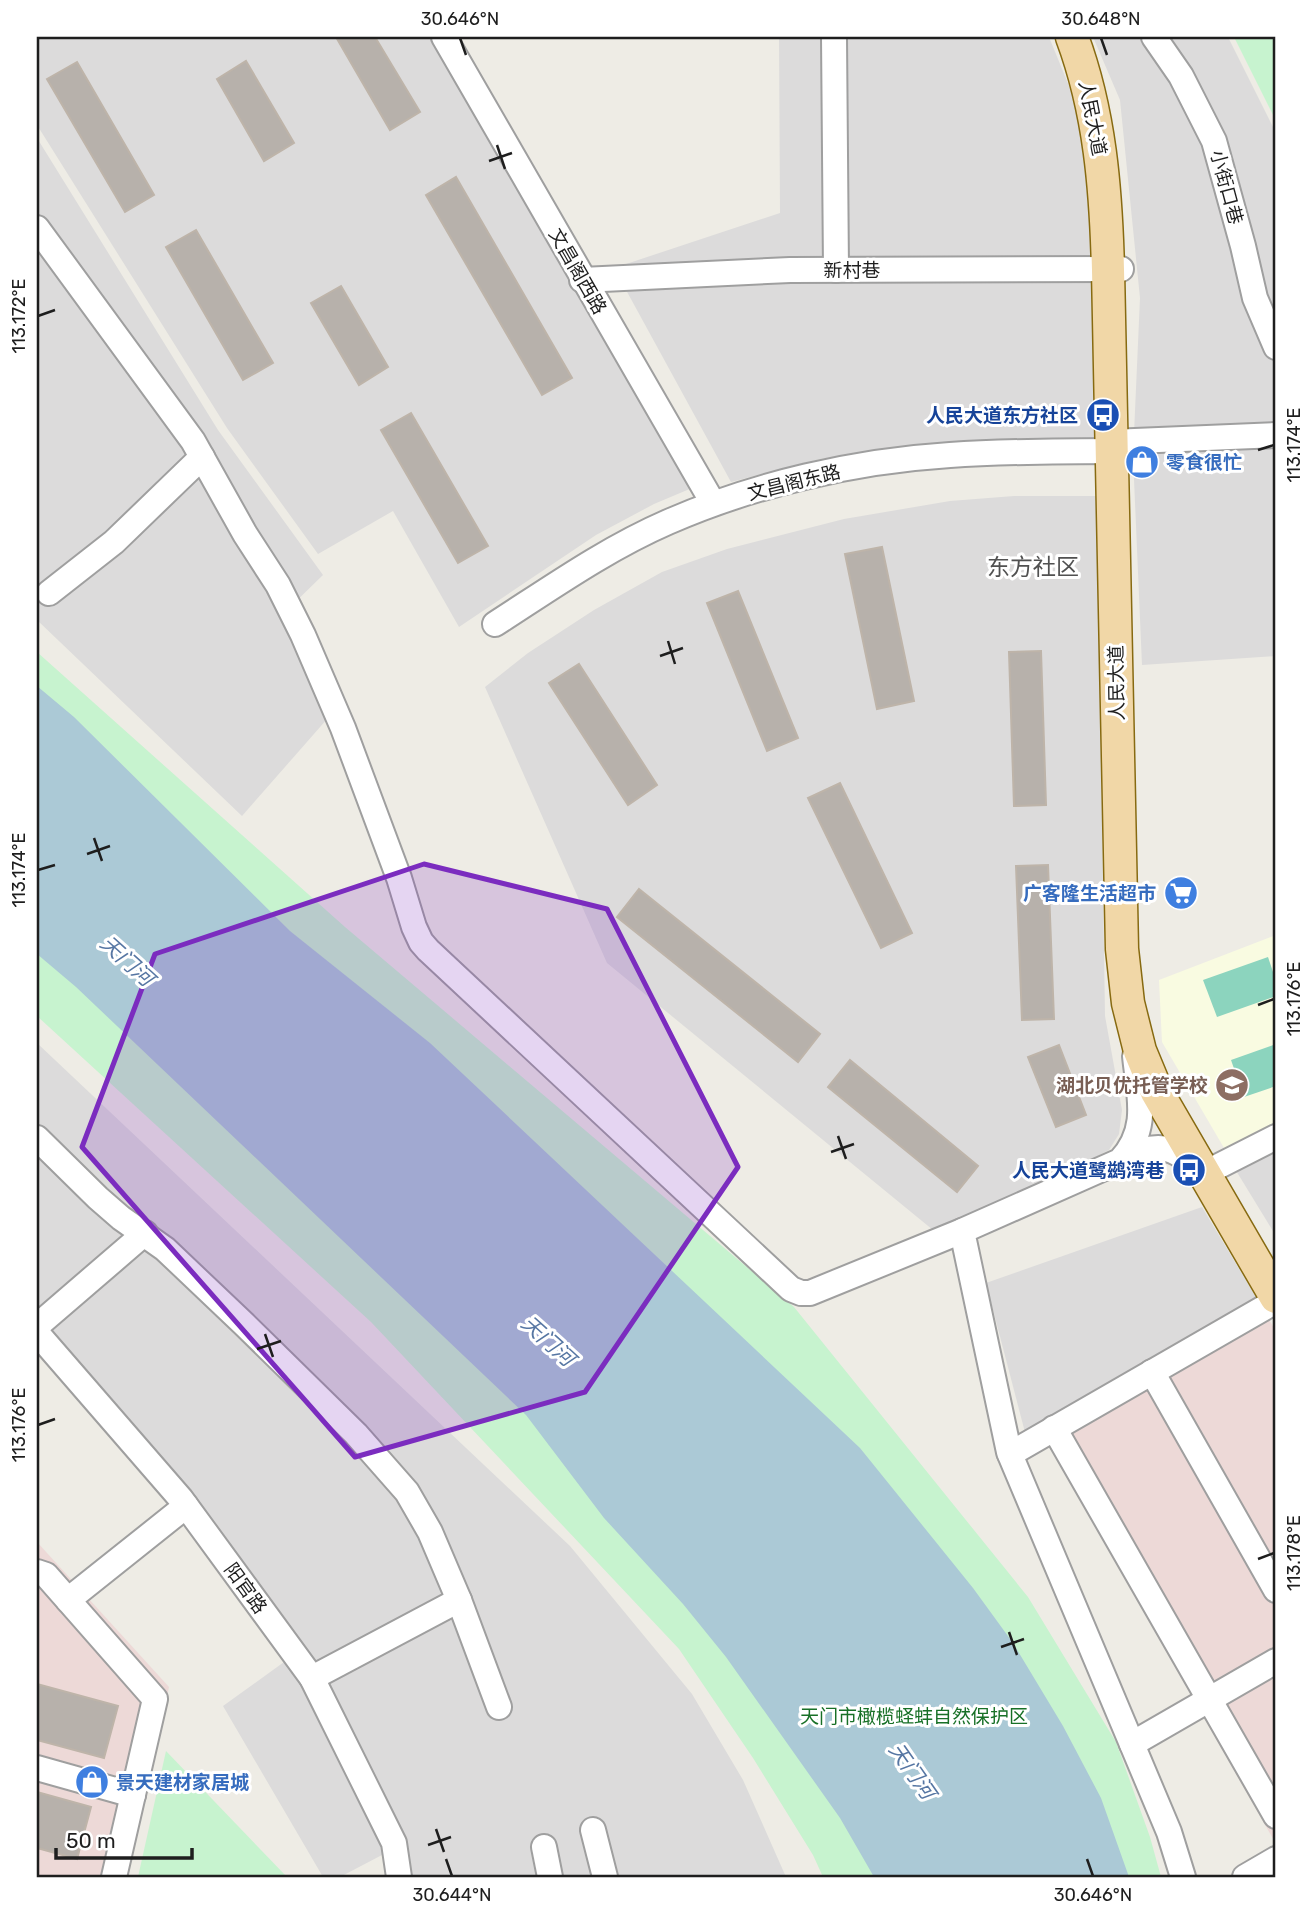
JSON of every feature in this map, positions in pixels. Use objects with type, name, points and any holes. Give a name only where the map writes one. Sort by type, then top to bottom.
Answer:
[{"type":"main road","name":"人民大道","points":[[1072,37],[1099,136],[1114,270]]},
{"type":"main road","name":"人民大道","points":[[1084,37],[1104,96],[1111,134],[1118,447],[1135,950],[1140,1002],[1152,1047],[1168,1087],[1208,1172],[1276,1299]]},
{"type":"main road","name":"人民大道","points":[[1118,447],[1122,950],[1128,1003],[1140,1051],[1157,1092],[1276,1276]]},
{"type":"street","name":"文昌阁西路","points":[[444,37],[713,503]]},
{"type":"street","points":[[834,37],[836,270]]},
{"type":"street","name":"小街口巷","points":[[1154,37],[1181,75],[1214,141],[1255,298],[1276,347]]},
{"type":"street","points":[[37,229],[193,441],[278,585],[343,728],[421,942],[791,1289],[810,1293],[962,1231],[1152,1146],[1180,1154],[1208,1172],[1276,1137]]},
{"type":"street","name":"新村巷","points":[[582,280],[836,270],[1114,270]]},
{"type":"street","name":"文昌阁东路","points":[[495,624],[594,560],[666,523],[713,503],[796,480],[896,461],[947,455],[1118,447],[1276,435]]},
{"type":"street","points":[[48,593],[114,542],[202,457]]},
{"type":"street","points":[[1120,1161],[1137,1138],[1140,1122],[1128,1003]]},
{"type":"street","points":[[37,1138],[106,1205],[165,1249],[254,1333],[356,1434],[407,1492],[430,1532],[499,1707]]},
{"type":"street","points":[[962,1231],[1010,1454],[1169,1832],[1183,1877]]},
{"type":"street","points":[[37,1326],[145,1233]]},
{"type":"street","points":[[1010,1454],[1276,1299]]},
{"type":"street","name":"阳官路","points":[[37,1333],[186,1506],[312,1678],[394,1843],[399,1877]]},
{"type":"street","points":[[1152,1372],[1276,1590]]},
{"type":"street","points":[[1054,1428],[1276,1816]]},
{"type":"street","points":[[68,1600],[186,1506]]},
{"type":"street","points":[[37,1572],[46,1575],[155,1699],[114,1877]]},
{"type":"street","points":[[312,1678],[459,1600]]},
{"type":"street","points":[[1132,1744],[1276,1661]]},
{"type":"street","points":[[37,1768],[132,1795]]},
{"type":"street","points":[[593,1830],[605,1877]]},
{"type":"street","points":[[544,1847],[550,1877]]},
{"type":"street","points":[[1245,1877],[1276,1859]]},
{"type":"highlighted area","points":[[424,864],[607,909],[738,1167],[585,1392],[355,1457],[82,1147],[155,954]]},
{"type":"shaded area","points":[[37,37],[438,37],[692,488],[654,504],[596,535],[459,627],[393,511],[318,554],[227,428],[37,125]]},
{"type":"shaded area","points":[[779,37],[1049,37],[1078,108],[1097,291],[1099,442],[939,445],[878,450],[820,459],[731,482],[614,268],[780,213]]},
{"type":"shaded area","points":[[1093,37],[1228,37],[1276,133],[1276,656],[1142,665],[1133,456],[1140,298],[1120,100]]},
{"type":"shaded area","points":[[37,138],[218,430],[323,575],[284,613],[335,710],[242,816],[37,620]]},
{"type":"shaded area","points":[[1014,496],[1097,496],[1105,1016],[1122,1110],[1119,1134],[1109,1150],[933,1230],[607,963],[485,687],[528,653],[594,610],[662,572],[727,549],[844,519],[950,501]]},
{"type":"shaded area","name":"湖北贝优托管学校","points":[[1276,935],[1276,1128],[1227,1153],[1162,1042],[1159,980]]},
{"type":"shaded area","points":[[37,1043],[570,1546],[692,1694],[743,1780],[786,1877],[409,1877],[403,1844],[340,1877],[323,1877],[223,1706],[302,1649],[173,1470],[51,1330],[37,1341]]},
{"type":"shaded area","points":[[1276,1149],[1276,1236],[1235,1169]]},
{"type":"shaded area","points":[[1202,1207],[1262,1307],[1027,1440],[986,1283]]},
{"type":"shaded area","points":[[1265,1312],[1276,1332],[1276,1844],[1044,1437]]},
{"type":"shaded area","name":"景天建材家居城","points":[[37,1542],[169,1687],[126,1877],[37,1877]]},
{"type":"green space","points":[[1234,37],[1276,37],[1276,121]]},
{"type":"green space","name":"天门市橄榄蛏蚌自然保护区","points":[[37,652],[345,927],[794,1307],[1028,1597],[1116,1742],[1150,1837],[1161,1877],[823,1877],[813,1855],[753,1758],[679,1649],[371,1322],[37,1016]]},
{"type":"green space","points":[[1268,957],[1276,981],[1276,996],[1217,1017],[1203,980]]},
{"type":"green space","points":[[1276,1044],[1276,1086],[1244,1097],[1231,1060]]},
{"type":"green space","points":[[166,1751],[287,1877],[138,1877]]},
{"type":"water","name":"天门市橄榄蛏蚌自然保护区","points":[[37,686],[74,717],[290,931],[430,1043],[860,1448],[973,1588],[1013,1643],[1063,1726],[1101,1798],[1129,1877],[874,1877],[840,1818],[726,1657],[683,1604],[604,1518],[526,1415],[76,987],[37,954]]},
{"type":"building","points":[[336,37],[375,37],[420,112],[390,130]]},
{"type":"building","points":[[246,61],[294,143],[264,161],[217,79]]},
{"type":"building","points":[[77,62],[154,195],[125,212],[47,79]]},
{"type":"building","points":[[456,177],[572,378],[542,395],[426,195]]},
{"type":"building","points":[[196,230],[273,363],[243,380],[166,247]]},
{"type":"building","points":[[341,286],[388,367],[359,385],[311,303]]},
{"type":"building","points":[[411,413],[488,546],[458,563],[381,430]]},
{"type":"building","points":[[882,547],[914,701],[877,709],[845,554]]},
{"type":"building","points":[[738,591],[798,738],[767,751],[707,603]]},
{"type":"building","points":[[1041,651],[1046,805],[1014,806],[1009,652]]},
{"type":"building","points":[[579,664],[657,785],[628,805],[549,683]]},
{"type":"building","points":[[840,783],[912,933],[881,948],[808,798]]},
{"type":"building","points":[[1048,865],[1054,1019],[1022,1020],[1016,866]]},
{"type":"building","points":[[639,889],[820,1034],[798,1062],[617,917]]},
{"type":"building","points":[[1059,1045],[1086,1115],[1056,1127],[1028,1057]]},
{"type":"building","points":[[850,1060],[978,1166],[957,1192],[828,1087]]},
{"type":"building","points":[[37,1684],[118,1706],[104,1758],[37,1740]]},
{"type":"building","points":[[37,1792],[91,1807],[77,1859],[37,1848]]},
{"type":"place","name":"人民大道东方社区","points":[[1103,415]]},
{"type":"place","name":"零食很忙","points":[[1142,462]]},
{"type":"place","name":"广客隆生活超市","points":[[1181,893]]},
{"type":"place","name":"湖北贝优托管学校","points":[[1232,1085]]},
{"type":"place","name":"人民大道鹭鹚湾巷","points":[[1189,1170]]},
{"type":"place","name":"景天建材家居城","points":[[92,1782]]},
{"type":"district","name":"东方社区","points":[[1033,567]]},
{"type":"water label","name":"天门河","points":[[127,961]]},
{"type":"water label","name":"天门河","points":[[548,1341]]},
{"type":"water label","name":"天门河","points":[[912,1771]]}]
